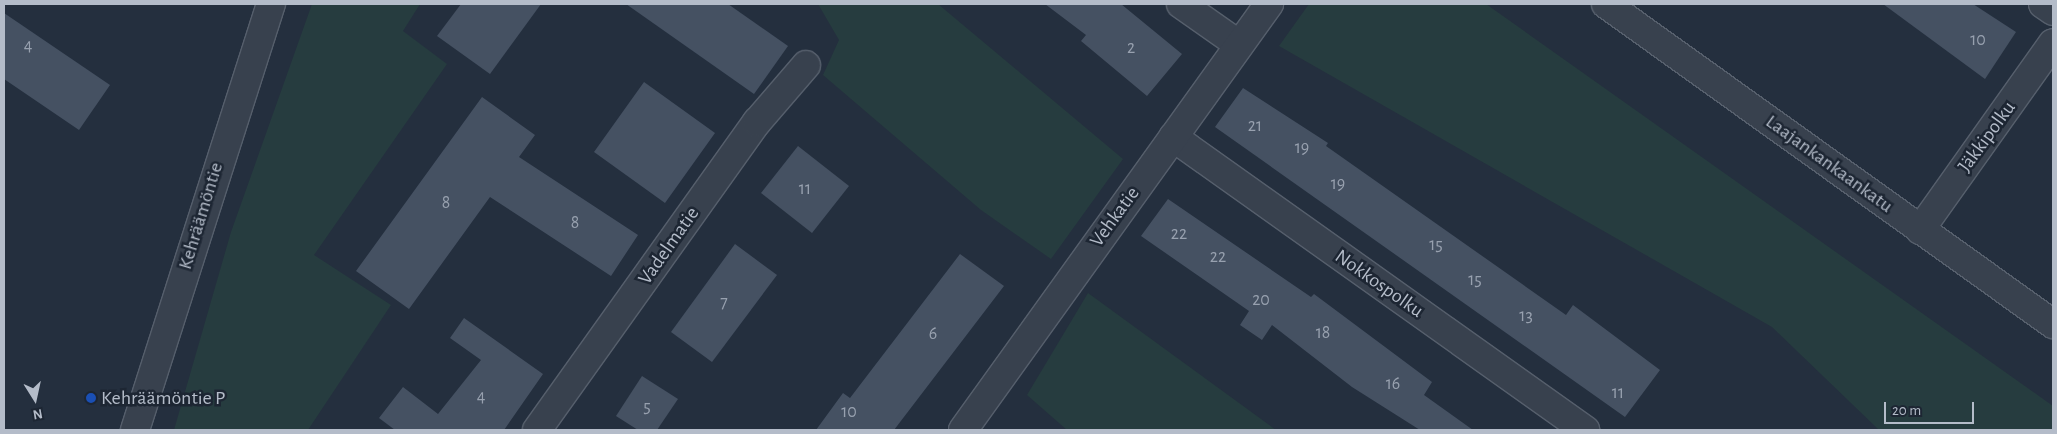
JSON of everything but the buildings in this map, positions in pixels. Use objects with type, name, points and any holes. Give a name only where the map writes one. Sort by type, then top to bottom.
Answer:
[{"type":"street","name":"Kehräämöntie","points":[[135,430],[271,4]]},
{"type":"street","points":[[1181,4],[1238,44]]},
{"type":"street","name":"Vehkatie","points":[[963,430],[1238,44],[1269,4]]},
{"type":"street","name":"Laajankankaankatu","points":[[1606,4],[2053,324]]},
{"type":"street","points":[[2043,4],[2053,11]]},
{"type":"street","name":"Jäkkipolku","points":[[1920,230],[2053,43]]},
{"type":"street","name":"Vadelmatie","points":[[537,430],[757,122],[806,66]]},
{"type":"street","name":"Nokkospolku","points":[[1173,137],[1585,430]]},
{"type":"green space","points":[[312,4],[420,4],[403,31],[447,64],[314,255],[391,305],[308,430],[174,430],[231,232]]},
{"type":"green space","points":[[818,4],[938,4],[1123,159],[1051,259],[981,210],[823,75],[839,40]]},
{"type":"green space","points":[[1309,4],[1486,4],[2053,406],[2053,430],[1879,430],[1772,327],[1279,46]]},
{"type":"green space","points":[[1088,293],[1276,430],[1067,430],[1027,395]]},
{"type":"place","name":"Kehräämöntie P","points":[[91,398]]}]
